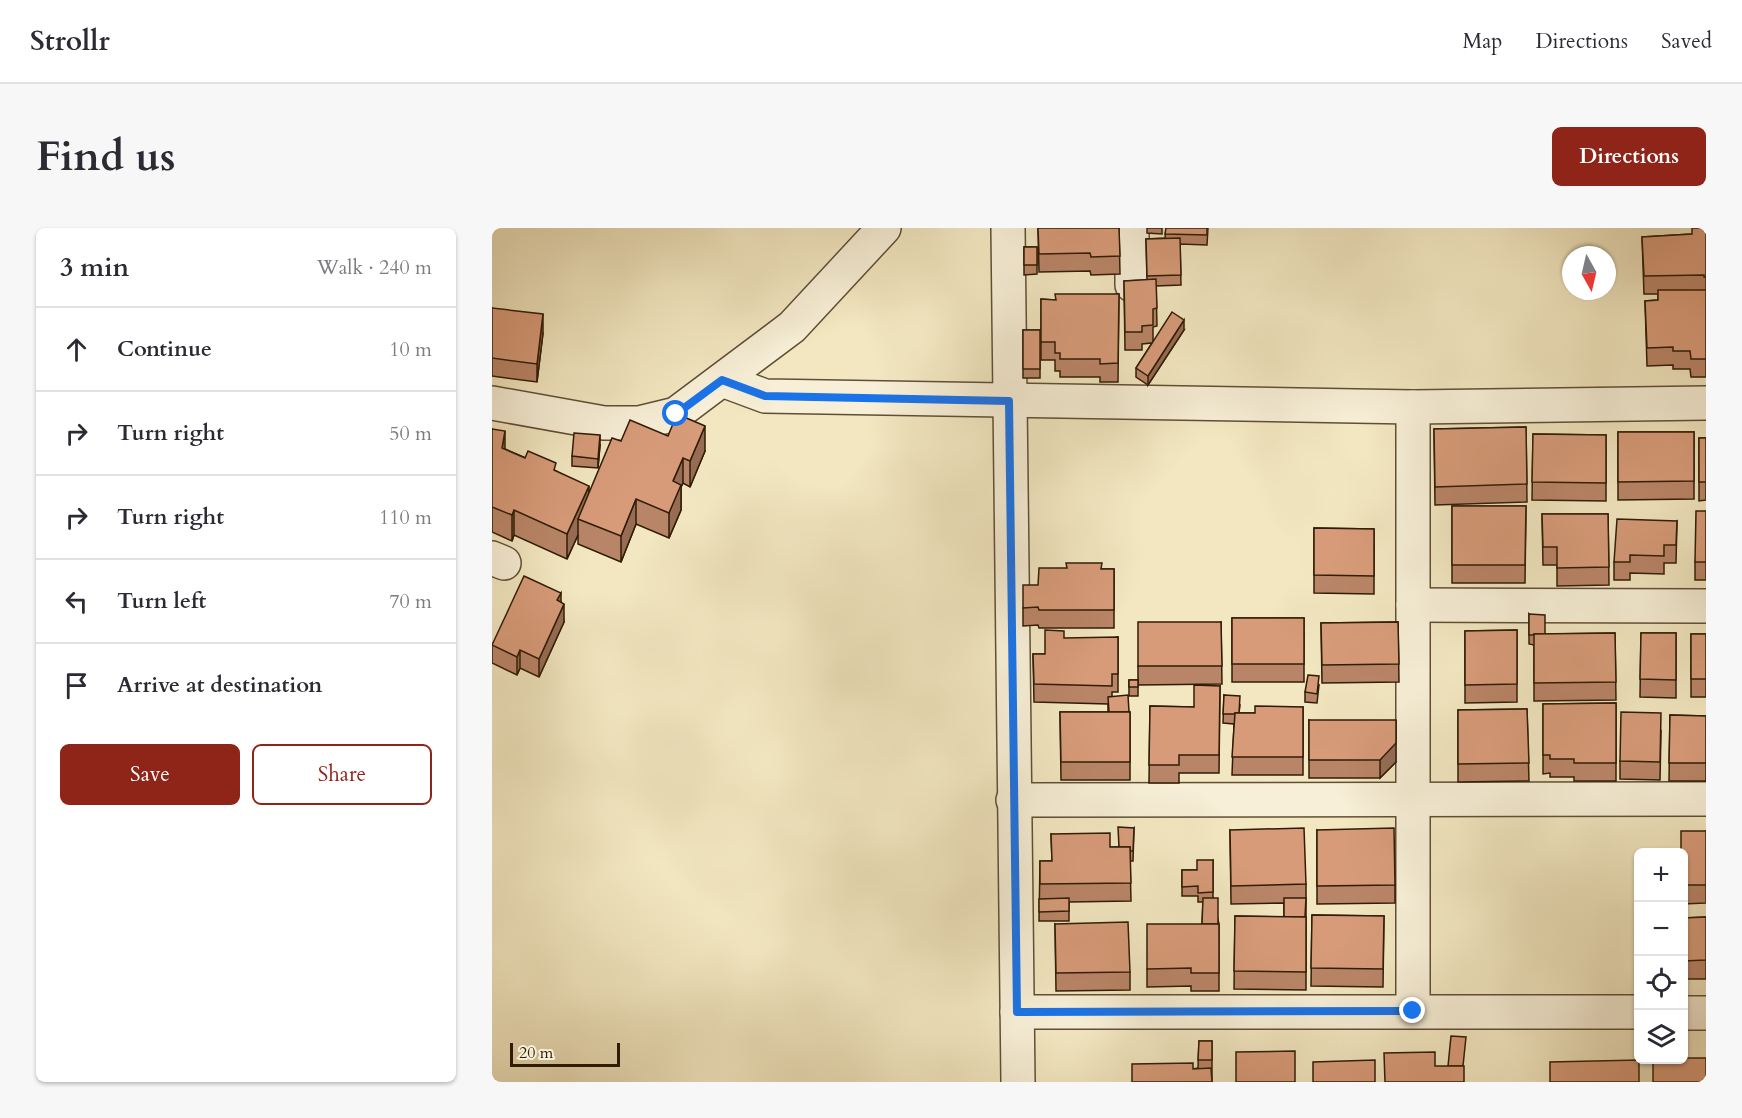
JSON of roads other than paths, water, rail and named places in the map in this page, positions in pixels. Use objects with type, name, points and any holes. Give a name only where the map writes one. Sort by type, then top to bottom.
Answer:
[{"type":"street","points":[[492,403],[604,423],[639,423],[676,414],[792,327],[884,228]]},
{"type":"street","points":[[1008,228],[1018,1082]]},
{"type":"street","points":[[1132,228],[1132,285]]},
{"type":"street","points":[[722,380],[765,396],[1413,407],[1706,404]]},
{"type":"street","points":[[1413,407],[1413,1011]]},
{"type":"street","points":[[1413,605],[1706,606]]},
{"type":"street","points":[[1013,800],[1706,799]]},
{"type":"street","points":[[1017,1012],[1634,1012]]},
{"type":"street","points":[[1688,1013],[1706,1013]]}]
